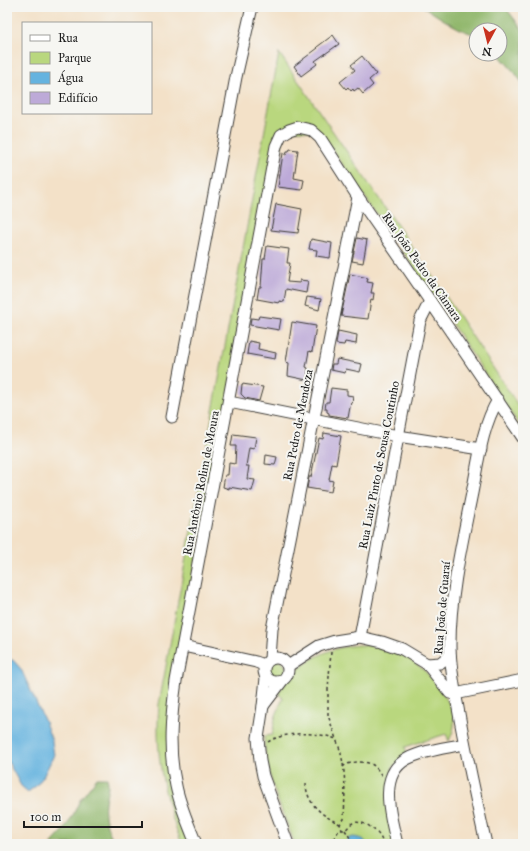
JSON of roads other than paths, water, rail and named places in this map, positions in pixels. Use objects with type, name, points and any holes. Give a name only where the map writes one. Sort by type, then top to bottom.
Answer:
[{"type":"street","points":[[172,417],[236,77],[252,7]]},
{"type":"street","name":"Rua João Pedro da Câmara","points":[[289,130],[298,127],[311,130],[320,138],[358,197],[523,438]]},
{"type":"street","name":"Rua Antônio Rolim de Moura","points":[[196,844],[175,785],[170,730],[173,703],[276,146],[281,135],[289,130]]},
{"type":"street","name":"Rua Pedro de Mendoza","points":[[267,662],[313,418],[358,197]]},
{"type":"street","name":"Rua Luiz Pinto de Sousa Coutinho","points":[[360,637],[420,321],[430,301]]},
{"type":"street","name":"Rua João de Guaraí","points":[[486,844],[464,744],[450,655],[450,644],[457,573],[481,449],[491,412],[498,400]]},
{"type":"street","points":[[229,402],[398,436],[481,449]]},
{"type":"street","points":[[288,666],[319,646],[360,637],[382,642],[402,649],[427,664],[450,693],[456,694],[523,680]]},
{"type":"street","points":[[183,646],[256,662],[267,662],[278,658],[286,662],[288,666],[287,675],[263,706]]},
{"type":"street","points":[[427,664],[440,663],[450,655]]},
{"type":"street","points":[[267,662],[264,674],[266,678],[258,738],[259,748],[263,776],[288,844]]},
{"type":"street","points":[[266,678],[273,682],[282,681]]},
{"type":"street","points":[[397,844],[389,810],[389,789],[397,766],[407,759],[421,753],[464,744]]},
{"type":"water","points":[[7,660],[13,660],[21,669],[52,741],[54,755],[43,777],[36,786],[28,792],[21,786],[7,760]]},
{"type":"water","points":[[354,837],[363,839],[367,844],[345,844],[349,838]]}]
